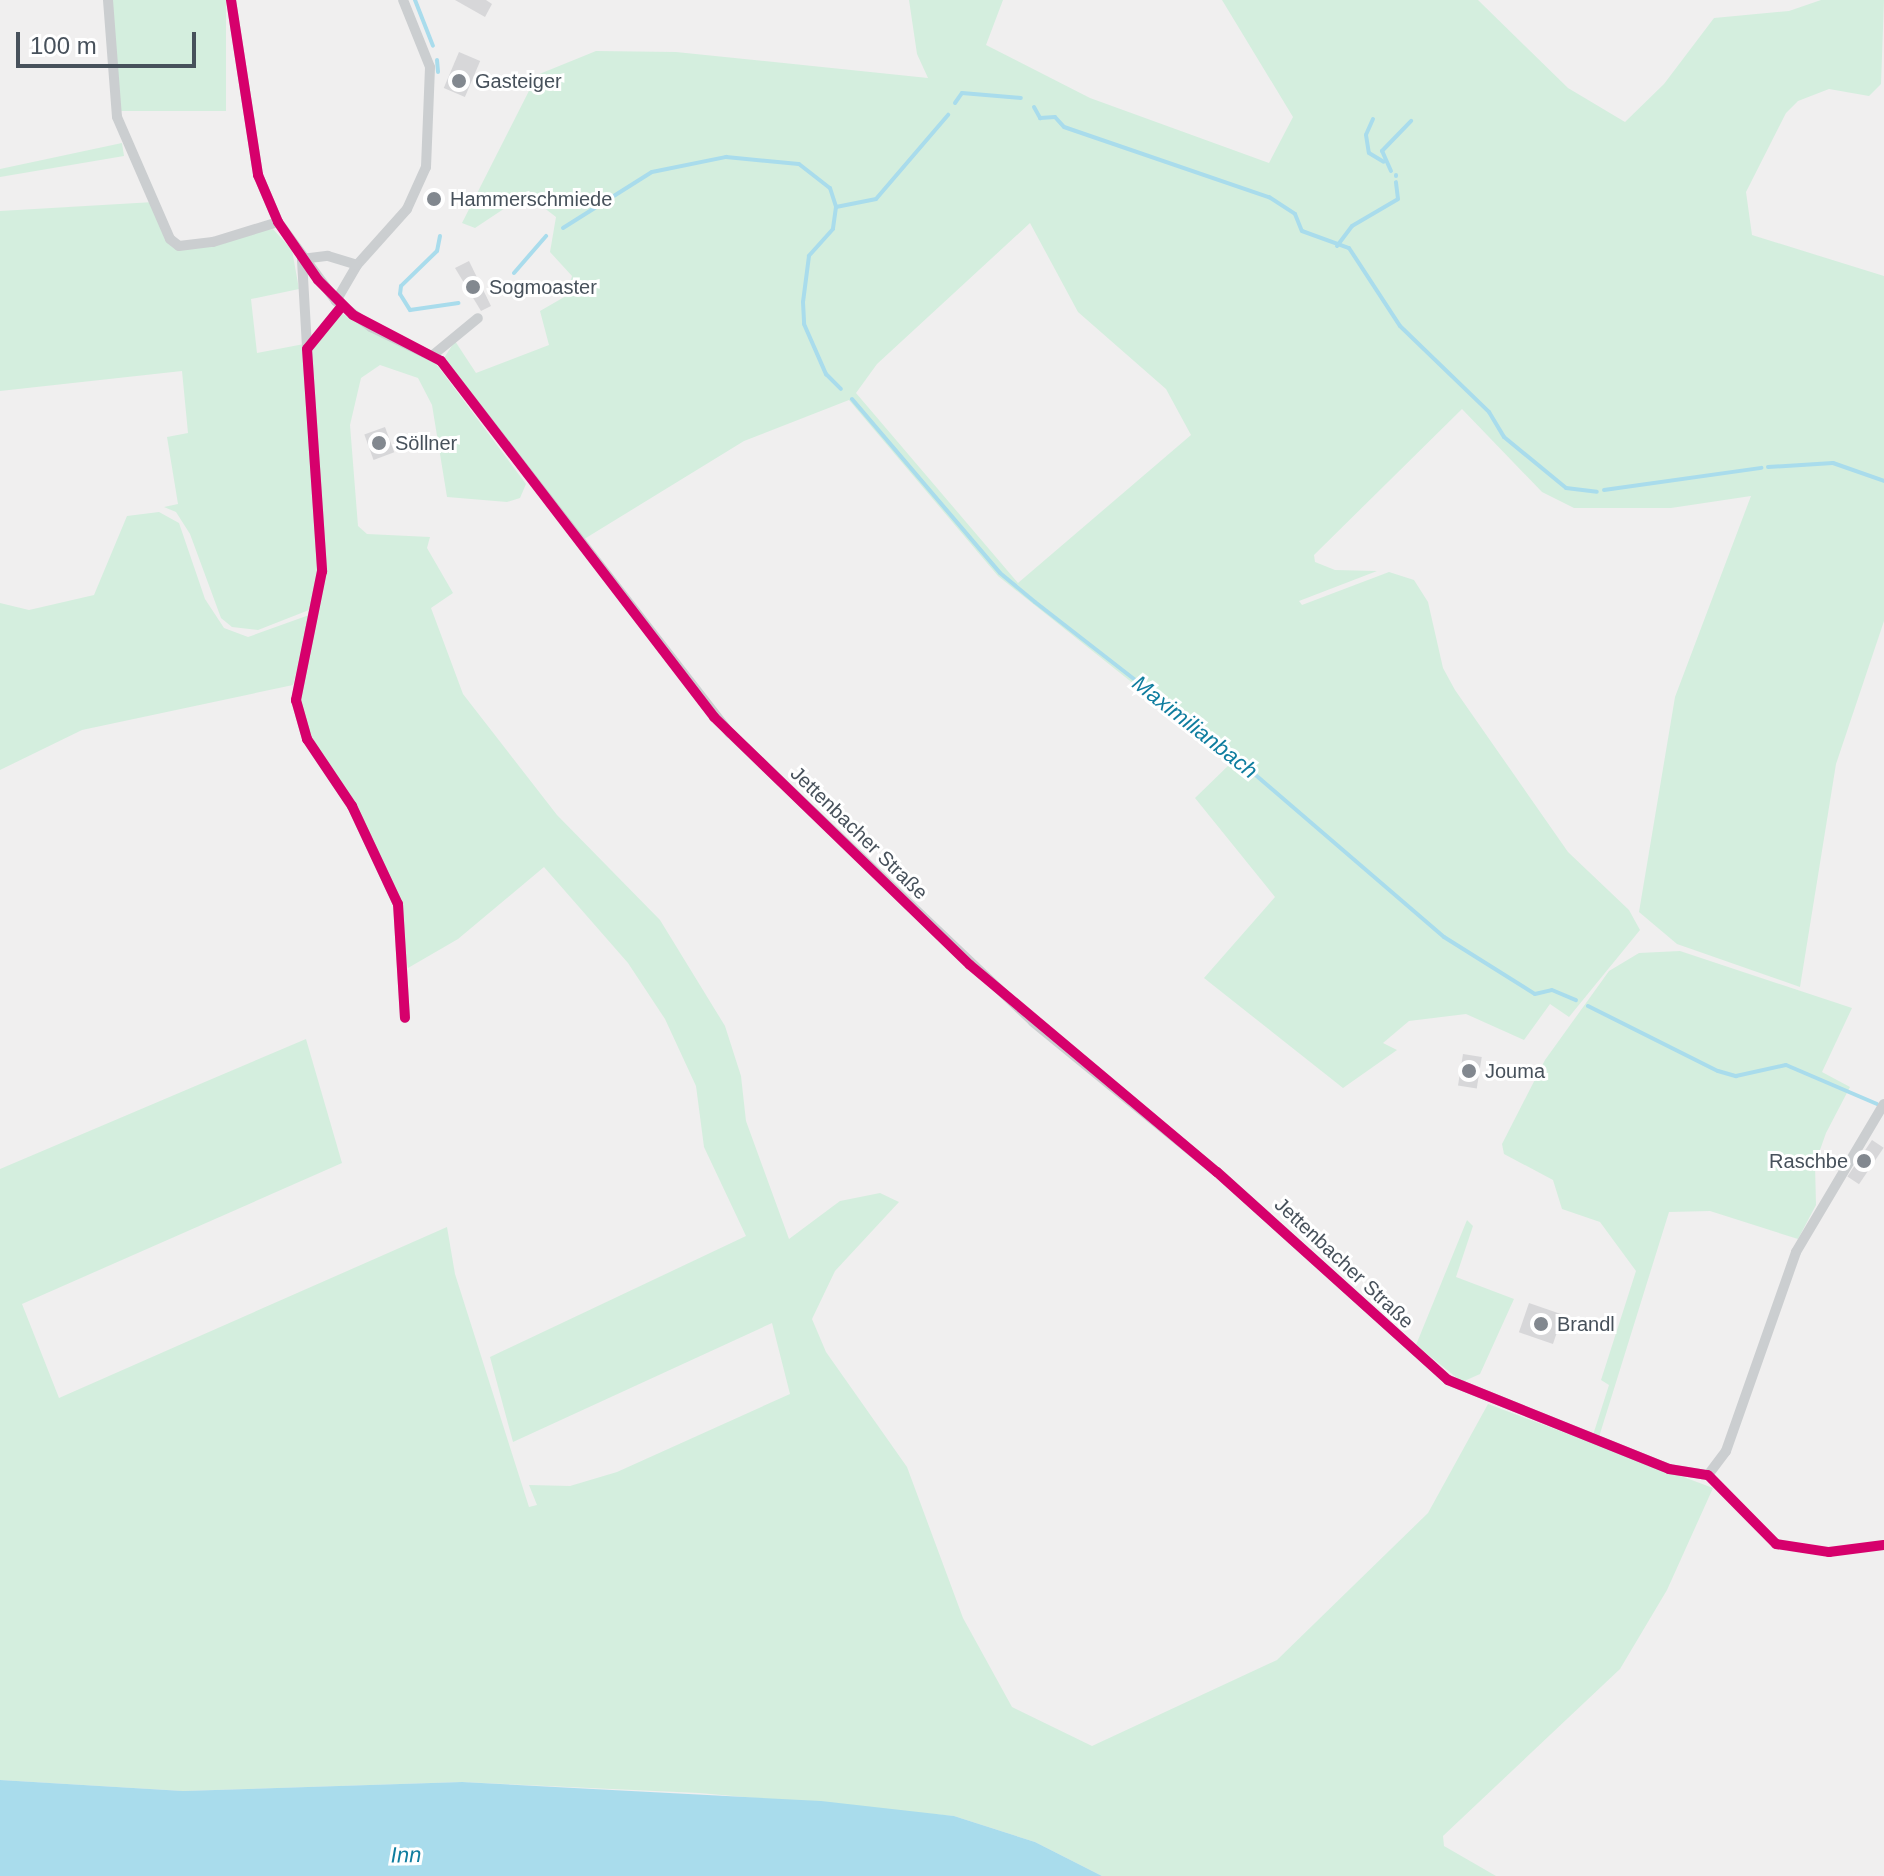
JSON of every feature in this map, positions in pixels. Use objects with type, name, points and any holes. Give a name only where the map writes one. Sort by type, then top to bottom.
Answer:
[{"type":"street","points":[[108,0],[117,117],[170,239],[179,246],[213,242],[278,222]]},
{"type":"street","name":"Jettenbacher Straße","points":[[231,0],[249,143],[278,222],[302,259],[339,303],[433,355],[714,717],[1033,1022],[1217,1172],[1448,1380],[1669,1469],[1708,1475],[1726,1451],[1796,1252],[1884,1104]]},
{"type":"street","points":[[307,349],[339,303],[357,265],[415,197],[429,151],[430,67],[403,0]]},
{"type":"street","points":[[357,265],[328,256],[302,259],[322,571],[298,677],[297,712],[398,904],[405,1018]]},
{"type":"street","points":[[433,355],[478,318]]},
{"type":"green space","points":[[112,0],[226,0],[226,111],[112,111]]},
{"type":"green space","points":[[909,0],[1003,0],[986,45],[1090,98],[1269,163],[1293,117],[1222,0],[1478,0],[1568,88],[1625,122],[1664,84],[1714,18],[1789,11],[1821,0],[1884,0],[1881,84],[1869,96],[1829,89],[1798,101],[1786,113],[1746,192],[1752,235],[1884,276],[1884,621],[1836,764],[1800,987],[1677,944],[1639,912],[1675,697],[1751,496],[1671,508],[1574,508],[1542,492],[1462,409],[1314,555],[1315,562],[1335,570],[1377,571],[1299,601],[1302,605],[1389,572],[1414,580],[1428,602],[1443,668],[1455,690],[1568,852],[1629,910],[1640,930],[1569,1017],[1550,1004],[1524,1040],[1466,1014],[1409,1021],[1383,1043],[1397,1050],[1343,1088],[1204,978],[1275,897],[1195,798],[1232,762],[998,576],[849,400],[744,441],[581,541],[444,358],[455,341],[476,373],[549,345],[540,311],[566,296],[572,276],[550,252],[556,217],[526,194],[475,228],[462,223],[537,75],[596,51],[676,52],[928,78],[917,54]],"holes":[[[1030,223],[1078,312],[1166,389],[1191,435],[1018,583],[856,393],[877,364]]]},
{"type":"green space","points":[[122,143],[124,156],[0,177],[0,169]]},
{"type":"green space","points":[[154,202],[170,245],[273,229],[292,250],[299,289],[251,299],[257,353],[304,344],[319,573],[309,610],[258,630],[232,627],[221,618],[190,534],[176,512],[164,507],[178,504],[167,437],[188,433],[182,371],[0,391],[0,211]]},
{"type":"green space","points":[[343,314],[434,361],[526,484],[520,498],[507,502],[447,497],[432,405],[418,378],[380,365],[361,378],[350,425],[358,526],[367,534],[430,537],[427,548],[453,593],[431,608],[463,694],[557,815],[660,920],[725,1026],[741,1076],[746,1121],[789,1239],[840,1201],[880,1193],[899,1202],[835,1271],[812,1319],[826,1352],[907,1467],[963,1618],[1012,1707],[1092,1746],[1277,1660],[1428,1513],[1488,1404],[1713,1488],[1667,1590],[1620,1669],[1443,1836],[1444,1846],[1496,1876],[1102,1876],[1035,1842],[954,1816],[699,1793],[462,1782],[183,1791],[0,1780],[0,1169],[306,1039],[342,1163],[22,1304],[59,1398],[447,1227],[455,1274],[529,1507],[537,1505],[529,1485],[570,1486],[617,1472],[790,1394],[772,1323],[513,1442],[490,1357],[746,1236],[704,1147],[696,1086],[665,1019],[628,963],[544,867],[458,939],[408,968],[392,882],[301,717],[301,675],[324,579],[309,350],[333,317]]},
{"type":"green space","points":[[159,512],[179,523],[205,599],[224,628],[248,637],[312,614],[293,685],[82,730],[0,770],[0,603],[29,610],[94,595],[127,516]]},
{"type":"green space","points":[[1680,951],[1852,1008],[1822,1072],[1850,1087],[1826,1133],[1815,1164],[1816,1205],[1798,1239],[1710,1211],[1669,1212],[1599,1437],[1593,1435],[1609,1385],[1601,1380],[1636,1271],[1600,1222],[1562,1209],[1553,1180],[1504,1154],[1502,1144],[1545,1060],[1609,971],[1639,953]]},
{"type":"green space","points":[[1467,1220],[1473,1226],[1456,1277],[1514,1299],[1480,1374],[1462,1382],[1416,1345]]},
{"type":"water","name":"Inn","points":[[0,1780],[183,1791],[462,1782],[821,1801],[954,1816],[1035,1842],[1102,1876],[0,1876]]},
{"type":"building","points":[[455,0],[486,0],[492,4],[485,17]]},
{"type":"building","name":"Gasteiger","points":[[459,52],[480,61],[465,97],[444,88]]},
{"type":"building","name":"Sogmoaster","points":[[469,261],[491,306],[481,311],[455,268]]},
{"type":"building","name":"Söllner","points":[[385,427],[394,452],[374,460],[364,435]]},
{"type":"building","name":"Jouma","points":[[1463,1054],[1482,1057],[1477,1089],[1458,1086]]},
{"type":"building","name":"Raschbe","points":[[1872,1140],[1884,1148],[1859,1184],[1847,1176]]},
{"type":"building","name":"Brandl","points":[[1529,1303],[1563,1315],[1553,1344],[1519,1332]]},
{"type":"waterway","name":"Maximilianbach","points":[[415,0],[433,46]]},
{"type":"waterway","name":"Maximilianbach","points":[[437,60],[438,72]]},
{"type":"waterway","points":[[955,103],[962,93],[1021,98]]},
{"type":"waterway","points":[[1034,107],[1040,118],[1055,117],[1064,127],[1269,197],[1295,214],[1302,231],[1349,248],[1400,326],[1489,412],[1504,437],[1566,488],[1597,492]]},
{"type":"waterway","points":[[836,207],[876,199],[948,115]]},
{"type":"waterway","points":[[1373,119],[1366,135],[1369,153],[1384,162]]},
{"type":"waterway","points":[[1391,171],[1382,151],[1411,121]]},
{"type":"waterway","name":"Maximilianbach","points":[[563,228],[652,172],[726,157],[799,164],[830,188],[836,207],[833,229],[809,256],[803,302],[804,324],[826,374],[841,389]]},
{"type":"waterway","points":[[1337,246],[1352,226],[1398,199],[1396,182]]},
{"type":"waterway","name":"Maximilianbach","points":[[440,236],[437,251],[401,286],[400,294],[410,310],[458,303]]},
{"type":"waterway","name":"Maximilianbach","points":[[514,273],[546,236]]},
{"type":"waterway","name":"Maximilianbach","points":[[852,399],[1000,573],[1237,759],[1444,937],[1535,994],[1552,990],[1576,1000]]},
{"type":"waterway","points":[[1768,467],[1833,463],[1884,481]]},
{"type":"waterway","points":[[1604,490],[1761,468]]},
{"type":"waterway","name":"Maximilianbach","points":[[1588,1006],[1718,1071],[1736,1076],[1786,1065],[1877,1104]]},
{"type":"cycle path","points":[[231,0],[258,175],[278,222],[318,280],[353,315],[441,361],[714,717],[970,965],[1217,1172],[1448,1380],[1669,1469],[1708,1475],[1776,1544],[1829,1552],[1884,1545]]},
{"type":"cycle path","points":[[342,306],[307,349],[322,571],[296,700],[307,739],[352,806],[398,904],[405,1018]]},
{"type":"place","name":"Gasteiger","points":[[459,81]]},
{"type":"place","name":"Hammerschmiede","points":[[434,199]]},
{"type":"place","name":"Sogmoaster","points":[[473,287]]},
{"type":"place","name":"Söllner","points":[[379,443]]},
{"type":"place","name":"Jouma","points":[[1469,1071]]},
{"type":"place","name":"Raschbe","points":[[1864,1161]]},
{"type":"place","name":"Brandl","points":[[1541,1324]]}]
